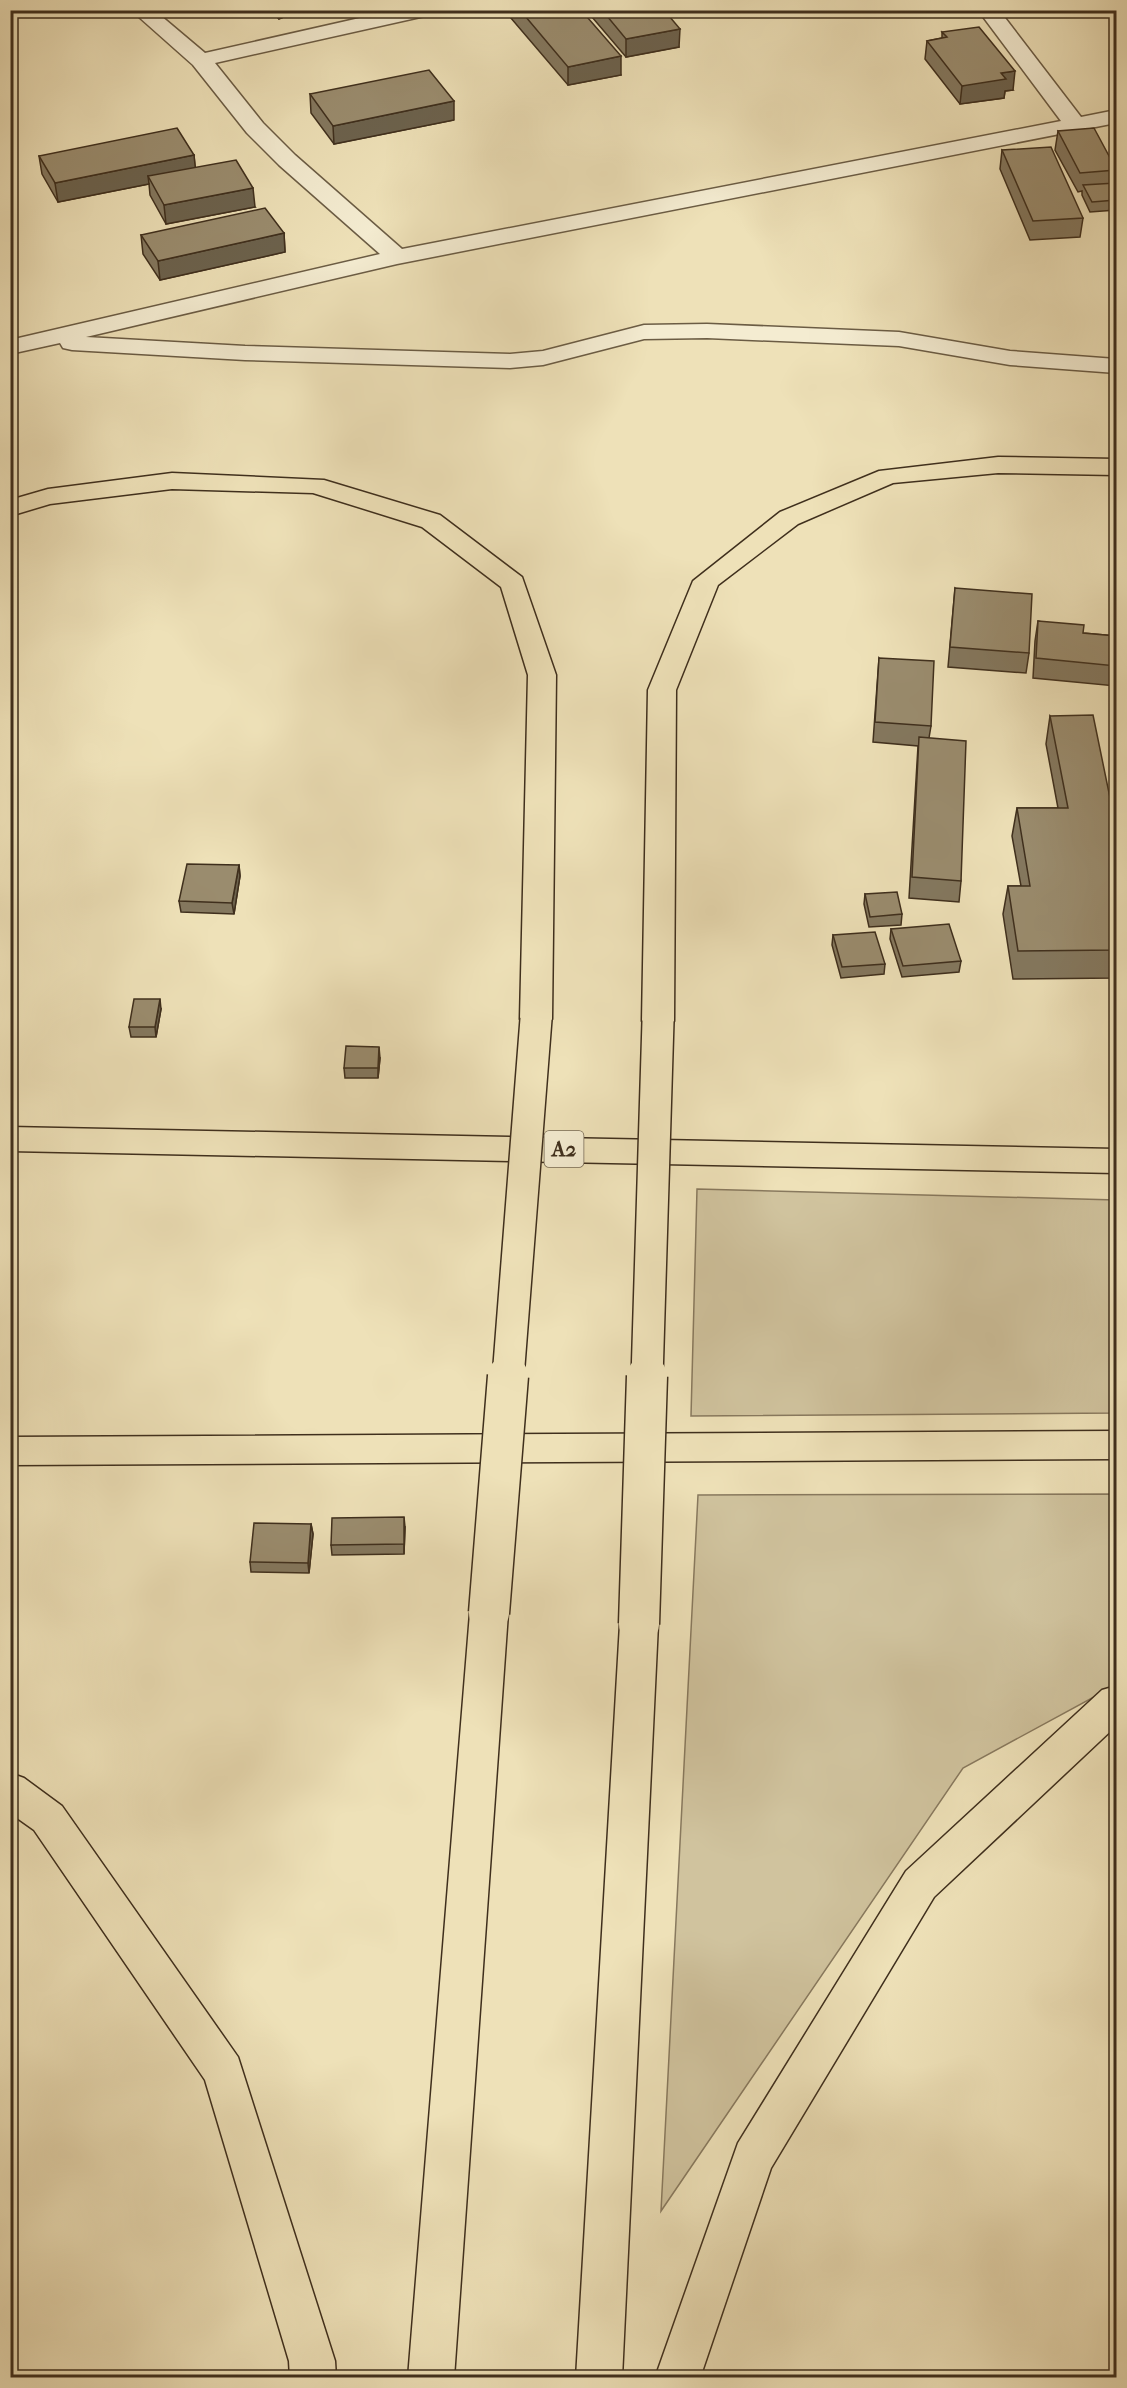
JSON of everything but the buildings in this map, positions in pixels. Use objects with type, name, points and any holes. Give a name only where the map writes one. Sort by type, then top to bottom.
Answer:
[{"type":"highway","points":[[599,2378],[639,1624],[658,1021],[662,690],[706,580],[789,518],[888,476],[998,465],[1116,467]]},
{"type":"highway","points":[[10,508],[48,497],[172,481],[315,485],[431,521],[513,583],[542,675],[536,1019],[431,2378]]},
{"type":"highway","name":"A2","points":[[10,1139],[1036,1157],[1116,1161]]},
{"type":"highway","points":[[1036,1157],[1116,1151]]},
{"type":"highway","points":[[10,1451],[1116,1445]]},
{"type":"highway","points":[[677,2378],[753,2158],[920,1884],[1116,1702]]},
{"type":"highway","points":[[10,1790],[48,1818],[223,2070],[312,2361],[313,2378]]},
{"type":"street","points":[[141,10],[201,60],[255,128],[397,257]]},
{"type":"street","points":[[201,60],[425,10]]},
{"type":"street","points":[[988,10],[1075,124]]},
{"type":"street","points":[[22,344],[397,257],[1116,117]]},
{"type":"street","points":[[22,344],[510,361],[543,358],[644,332],[707,331],[899,339],[993,356],[1116,366]]},
{"type":"shaded area","points":[[697,1189],[1116,1200],[1116,1413],[691,1416]]},
{"type":"shaded area","points":[[1116,1494],[1116,1685],[963,1768],[661,2211],[698,1495]]}]
